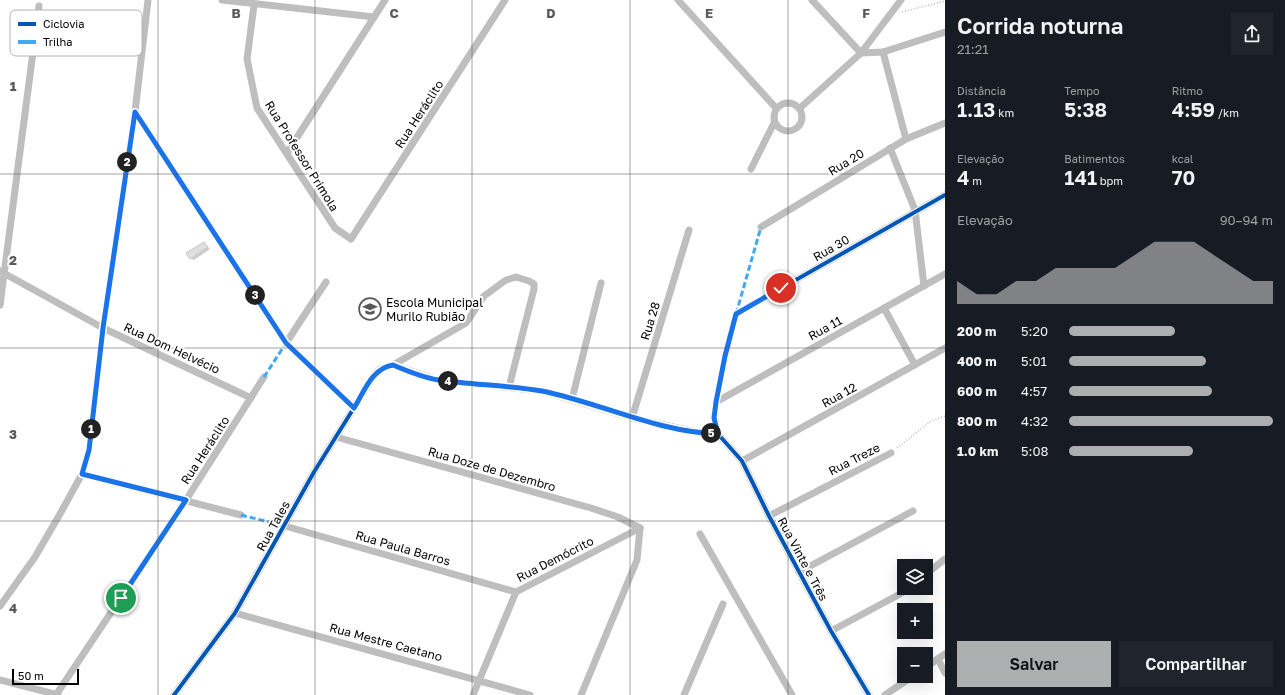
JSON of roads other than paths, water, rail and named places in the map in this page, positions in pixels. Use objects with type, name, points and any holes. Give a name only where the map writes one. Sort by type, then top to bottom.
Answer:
[{"type":"street","points":[[142,52],[148,0]]},
{"type":"street","points":[[222,0],[254,5],[374,17]]},
{"type":"street","points":[[287,154],[385,0]]},
{"type":"street","name":"Rua Heráclito","points":[[351,239],[506,0]]},
{"type":"street","points":[[678,0],[776,108]]},
{"type":"street","points":[[812,0],[861,53],[883,52],[945,32]]},
{"type":"street","points":[[800,108],[861,53],[901,0]]},
{"type":"street","name":"Rua Professor Primola","points":[[254,5],[246,59],[257,108],[335,228],[351,239]]},
{"type":"street","points":[[38,10],[39,6]]},
{"type":"street","points":[[883,52],[906,139]]},
{"type":"street","points":[[0,305],[2,272],[32,56]]},
{"type":"street","points":[[0,606],[36,557],[82,474],[89,450],[103,328],[135,112],[142,56]]},
{"type":"street","points":[[751,169],[774,123],[773,115],[776,108],[781,103],[788,102],[795,104],[800,108],[802,116],[801,124],[795,129],[787,131],[780,129],[774,123]]},
{"type":"street","points":[[135,112],[286,343],[354,408]]},
{"type":"street","name":"Rua 20","points":[[761,227],[890,148],[906,139],[945,123]]},
{"type":"street","points":[[890,148],[915,210],[924,286]]},
{"type":"street","name":"Rua 30","points":[[716,402],[725,356],[736,314],[915,210],[945,195]]},
{"type":"street","name":"Rua 28","points":[[632,418],[689,230]]},
{"type":"street","name":"Rua Dom Helvécio","points":[[2,272],[103,328],[251,398]]},
{"type":"street","name":"Rua 11","points":[[716,402],[945,274]]},
{"type":"street","name":"Rua Tales","points":[[176,695],[235,613],[314,472],[375,374],[466,323],[484,296],[506,280],[516,277],[534,284],[534,289],[509,387]]},
{"type":"street","points":[[286,343],[326,282]]},
{"type":"street","points":[[572,399],[601,283]]},
{"type":"street","points":[[884,308],[916,365]]},
{"type":"street","name":"Rua 12","points":[[742,461],[945,348]]},
{"type":"street","points":[[390,366],[438,380],[541,391],[632,418],[701,433],[718,434],[714,418],[716,402]]},
{"type":"street","name":"Rua Heráclito","points":[[57,695],[186,500],[264,377]]},
{"type":"street","name":"Rua Vinte e Três","points":[[718,434],[742,461],[769,516],[831,631],[869,695]]},
{"type":"street","name":"Rua Doze de Dezembro","points":[[336,437],[591,508],[618,517],[640,528]]},
{"type":"street","name":"Rua Treze","points":[[769,516],[891,452]]},
{"type":"street","points":[[82,474],[241,515]]},
{"type":"street","points":[[799,572],[914,511]]},
{"type":"street","name":"Rua Paula Barros","points":[[285,526],[516,592]]},
{"type":"street","points":[[581,695],[637,560],[640,528]]},
{"type":"street","name":"Rua Demócrito","points":[[473,695],[516,592],[640,528]]},
{"type":"street","points":[[700,534],[792,695]]},
{"type":"street","points":[[933,568],[945,559]]},
{"type":"street","points":[[831,631],[898,595]]},
{"type":"street","points":[[684,695],[723,604]]},
{"type":"street","name":"Rua Mestre Caetano","points":[[235,613],[530,695]]},
{"type":"street","points":[[933,662],[945,654]]},
{"type":"street","points":[[938,659],[945,673]]},
{"type":"street","points":[[0,680],[57,695]]},
{"type":"street","points":[[885,695],[903,683]]},
{"type":"place","name":"Escola Municipal Murilo Rubião","points":[[370,309]]}]
